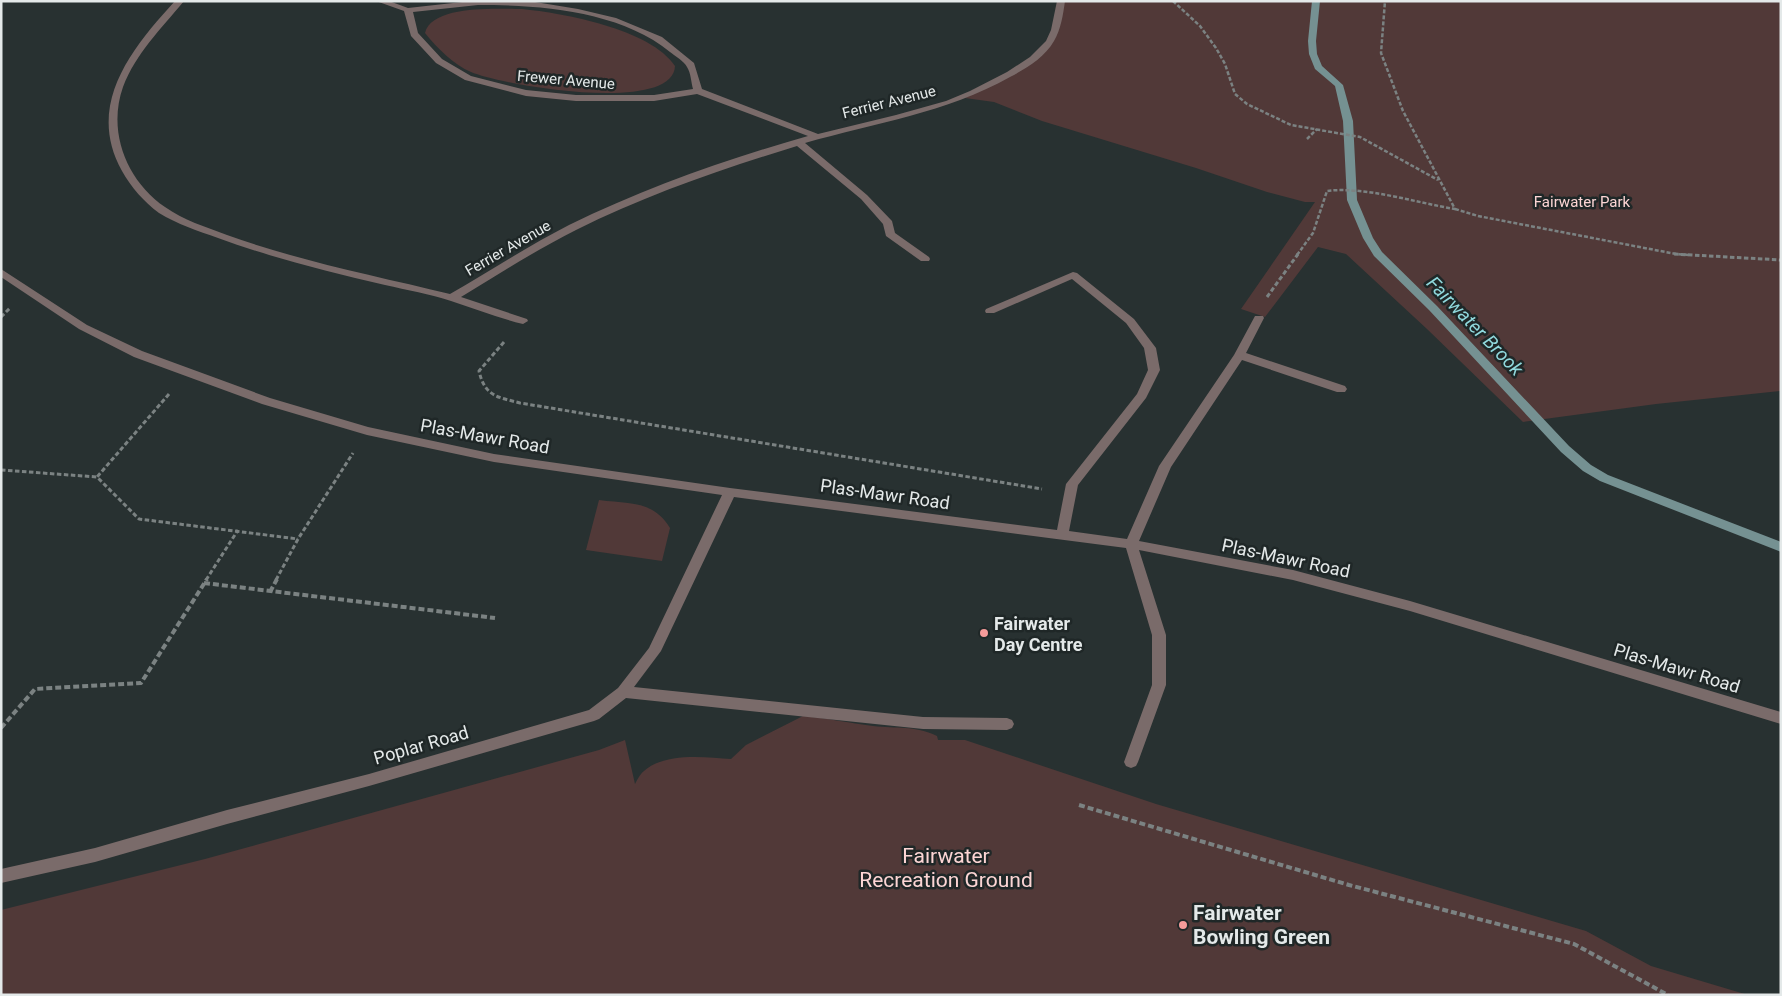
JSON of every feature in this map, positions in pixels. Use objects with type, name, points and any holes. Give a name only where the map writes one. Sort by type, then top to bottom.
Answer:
[{"type":"street","name":"Ferrier Avenue","points":[[180,1],[158,26],[126,69],[114,101],[113,128],[119,158],[134,186],[160,209],[244,246],[452,298],[543,243],[608,212],[682,181],[816,136],[965,98],[1029,61],[1048,46],[1058,26],[1061,1]]},
{"type":"street","points":[[380,1],[408,10],[478,3],[524,3],[578,11],[613,20],[659,40],[691,65],[698,91]]},
{"type":"street","name":"Frewer Avenue","points":[[408,10],[414,34],[439,61],[468,78],[526,93],[576,98],[654,98],[698,91],[816,136]]},
{"type":"street","points":[[798,142],[864,197],[888,223],[890,234],[925,259]]},
{"type":"street","name":"Plas-Mawr Road","points":[[1,272],[26,291],[83,327],[138,354],[266,401],[367,431],[494,458],[730,492],[1131,544],[1293,575],[1410,606],[1781,718]]},
{"type":"street","points":[[990,311],[1073,275],[1130,322],[1150,348],[1154,370],[1142,395],[1072,484],[1068,494],[1062,535]]},
{"type":"street","points":[[452,298],[523,321]]},
{"type":"street","points":[[1131,762],[1159,685],[1160,635],[1131,544],[1164,466],[1239,355],[1258,318]]},
{"type":"street","points":[[1239,355],[1341,389]]},
{"type":"street","name":"Poplar Road","points":[[1,876],[95,855],[518,738],[594,715],[623,692],[654,651],[730,492]]},
{"type":"street","points":[[623,692],[923,723],[1007,724]]},
{"type":"path","points":[[1174,1],[1200,26],[1216,48],[1225,64],[1235,94],[1247,104],[1291,125],[1360,136],[1439,180]]},
{"type":"path","points":[[1385,1],[1381,53],[1402,111],[1455,210]]},
{"type":"path","points":[[1307,139],[1317,129]]},
{"type":"path","points":[[1258,318],[1256,312],[1313,234],[1327,191],[1332,189],[1359,192],[1455,210],[1676,254],[1781,260]]},
{"type":"path","points":[[523,321],[479,371],[481,383],[489,394],[520,402],[1068,494]]},
{"type":"path","points":[[97,477],[188,373]]},
{"type":"path","points":[[270,592],[298,539],[367,431]]},
{"type":"path","points":[[1,470],[97,477],[139,519],[298,539]]},
{"type":"path","points":[[1,728],[35,689],[141,683],[238,530]]},
{"type":"path","points":[[204,583],[495,618]]},
{"type":"path","points":[[1079,805],[1350,885],[1574,944],[1668,995]]},
{"type":"green space","name":"Fairwater Park","points":[[1061,1],[1781,1],[1781,391],[1656,404],[1523,422],[1346,254],[1318,247],[1265,317],[1241,309],[1315,202],[1305,202],[1267,192],[1196,168],[1042,121],[994,102],[965,98],[997,81],[1048,45]]},
{"type":"green space","points":[[483,9],[522,9],[582,19],[627,33],[647,42],[663,53],[675,66],[667,81],[646,89],[617,93],[548,89],[471,72],[458,65],[446,55],[425,33],[430,24],[440,17],[453,13]]},
{"type":"green space","points":[[599,500],[630,503],[656,512],[670,528],[662,561],[586,550]]},
{"type":"green space","name":"Fairwater Recreation Ground","points":[[803,716],[873,726],[921,730],[937,736],[938,740],[965,740],[1156,804],[1586,931],[1651,966],[1748,995],[1,995],[1,910],[205,859],[599,750],[625,740],[635,784],[640,775],[653,765],[674,758],[709,757],[731,759],[746,745]]},
{"type":"waterway","name":"Fairwater Brook","points":[[1316,1],[1312,41],[1313,54],[1318,67],[1339,85],[1348,121],[1352,200],[1368,238],[1378,254],[1433,308],[1565,449],[1587,468],[1604,478],[1781,547]]},
{"type":"place","name":"Fairwater Day Centre","points":[[984,633]]},
{"type":"place","name":"Fairwater Bowling Green","points":[[1183,925]]}]
